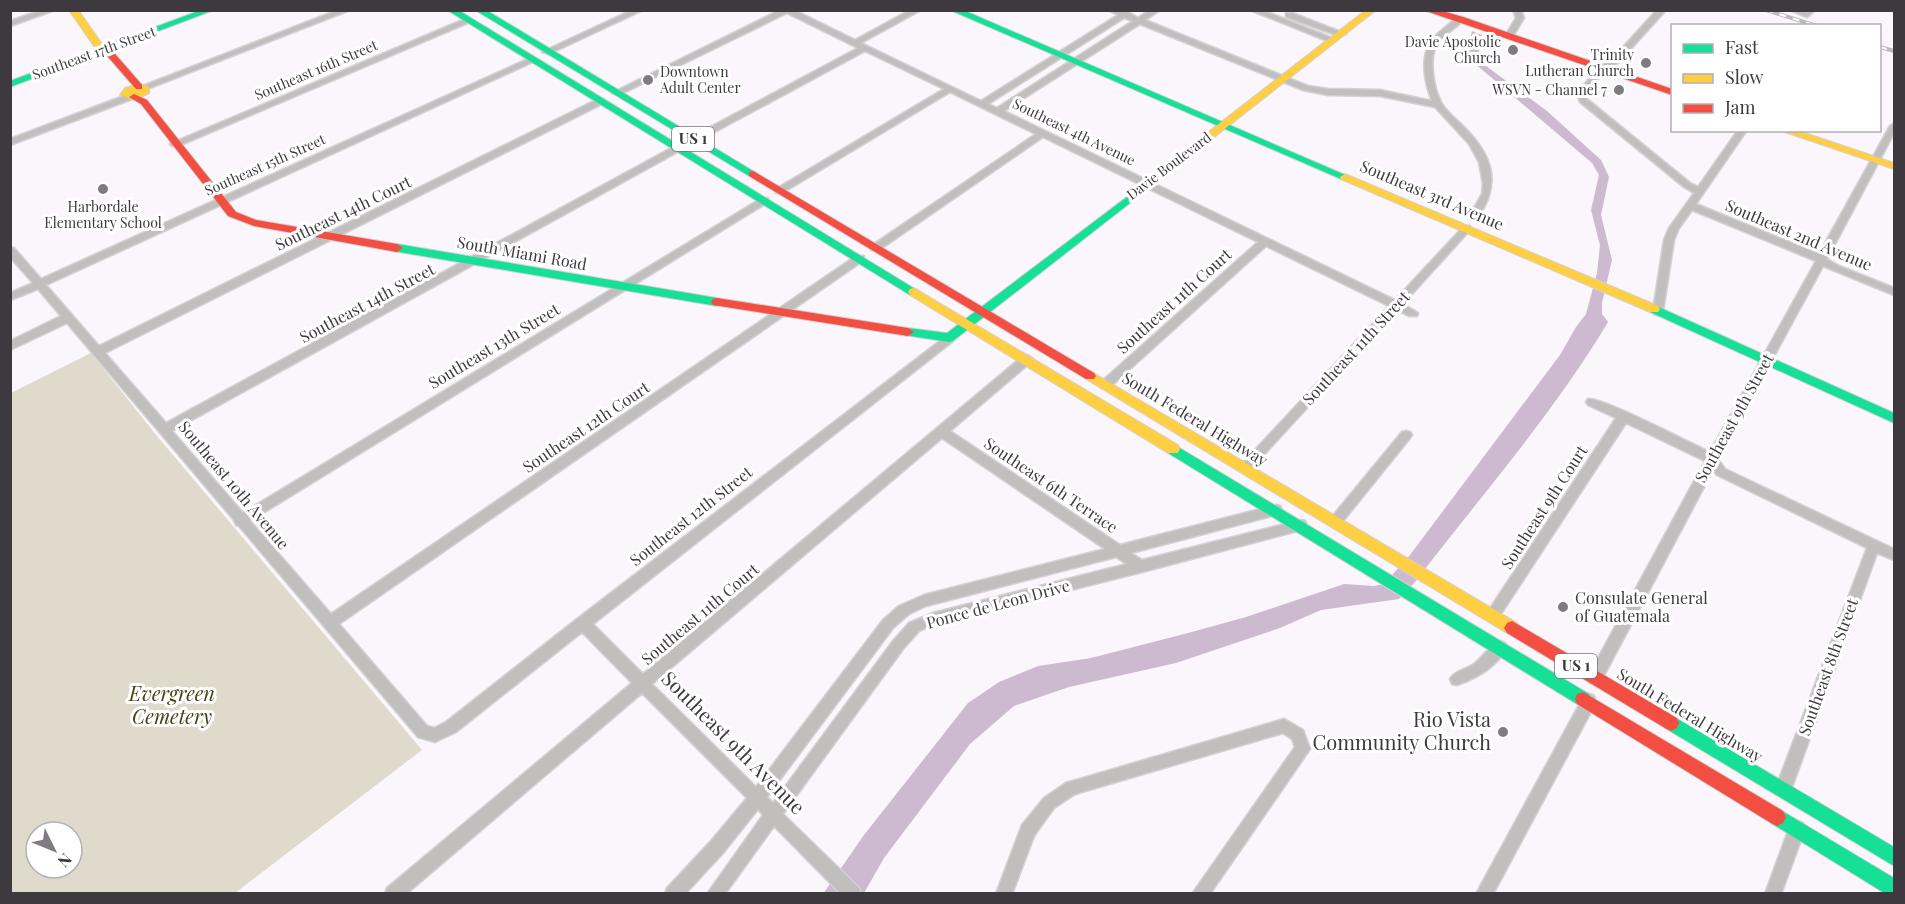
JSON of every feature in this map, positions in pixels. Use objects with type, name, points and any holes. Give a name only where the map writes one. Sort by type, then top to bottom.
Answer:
[{"type":"main road","name":"South Miami Road","points":[[73,10],[123,82],[139,92],[221,201],[232,214],[240,219],[328,237],[622,287],[949,338]]},
{"type":"main road","name":"Southeast 17th Street","points":[[10,84],[76,60],[189,10]]},
{"type":"main road","name":"Southeast 17th Street","points":[[10,75],[100,48],[210,10]]},
{"type":"main road","name":"US 1","points":[[451,10],[1894,888]]},
{"type":"main road","name":"Southeast 3rd Avenue","points":[[954,10],[1643,304],[1894,418]]},
{"type":"main road","name":"Davie Boulevard","points":[[968,323],[1372,10]]},
{"type":"main road","points":[[1427,10],[1460,19],[1671,92]]},
{"type":"main road","points":[[1447,10],[1460,19]]},
{"type":"main road","name":"South Federal Highway","points":[[486,12],[550,55],[984,311],[1894,857]]},
{"type":"main road","points":[[516,50],[550,55]]},
{"type":"main road","points":[[532,60],[550,55]]},
{"type":"main road","points":[[1790,132],[1894,166]]},
{"type":"main road","points":[[748,190],[779,191]]},
{"type":"main road","points":[[765,200],[800,203]]},
{"type":"main road","name":"Southeast 12th Street","points":[[949,338],[968,323]]},
{"type":"main road","points":[[1202,465],[1231,470],[1245,468]]},
{"type":"main road","points":[[1276,510],[1298,511],[1335,522]]},
{"type":"main road","points":[[1537,670],[1566,678],[1595,678]]},
{"type":"main road","points":[[1589,701],[1599,697],[1643,706]]},
{"type":"street","points":[[10,24],[51,10]]},
{"type":"street","points":[[10,142],[346,10]]},
{"type":"street","points":[[550,55],[639,10]]},
{"type":"street","points":[[616,93],[787,10]]},
{"type":"street","name":"Southeast 4th Avenue","points":[[787,10],[1413,313]]},
{"type":"street","points":[[850,41],[900,10]]},
{"type":"street","points":[[850,41],[917,10]]},
{"type":"street","points":[[1112,10],[1127,13],[1139,21],[1306,88],[1328,92],[1380,93],[1438,105]]},
{"type":"street","points":[[997,112],[1156,10]]},
{"type":"street","points":[[1254,10],[1337,37]]},
{"type":"street","points":[[1277,10],[1337,37]]},
{"type":"street","points":[[1509,36],[1520,18],[1517,10]]},
{"type":"street","points":[[1662,10],[1615,61],[1603,68],[1581,93],[1583,100],[1687,185],[1700,192]]},
{"type":"street","points":[[1794,10],[1809,13]]},
{"type":"street","points":[[981,104],[1127,13]]},
{"type":"street","points":[[1460,19],[1433,45],[1427,68],[1438,105],[1467,135],[1489,179],[1489,191],[1485,202],[1475,215]]},
{"type":"street","name":"Southeast 16th Street","points":[[176,144],[468,21]]},
{"type":"street","points":[[693,140],[864,48]]},
{"type":"street","name":"Southeast 15th Street","points":[[10,297],[532,60]]},
{"type":"street","points":[[779,191],[950,89]]},
{"type":"street","name":"Southeast 14th Court","points":[[99,351],[601,101]]},
{"type":"street","name":"Southeast 9th Street","points":[[1595,678],[1711,458],[1822,261],[1894,126]]},
{"type":"street","points":[[1658,311],[1669,240],[1674,228],[1742,132]]},
{"type":"street","points":[[876,248],[1042,134]]},
{"type":"street","name":"Southeast 14th Street","points":[[164,430],[474,262],[678,148]]},
{"type":"street","name":"Southeast 13th Street","points":[[240,521],[765,200]]},
{"type":"street","name":"Southeast 2nd Avenue","points":[[1691,206],[1813,255],[1894,292]]},
{"type":"street","name":"Southeast 11th Street","points":[[1245,468],[1467,228]]},
{"type":"street","name":"Southeast 11th Court","points":[[1105,385],[1265,241]]},
{"type":"street","name":"Southeast 10th Avenue","points":[[10,250],[99,351],[240,521],[423,732],[435,735]]},
{"type":"street","name":"Southeast 12th Court","points":[[329,623],[860,258]]},
{"type":"street","points":[[10,346],[69,317]]},
{"type":"street","name":"Southeast 12th Street","points":[[435,735],[451,727],[949,338]]},
{"type":"street","name":"Southeast 11th Court","points":[[393,894],[1027,359]]},
{"type":"street","points":[[1592,402],[1711,458],[1720,472],[1894,555]]},
{"type":"street","name":"Southeast 9th Court","points":[[1492,616],[1624,416]]},
{"type":"street","name":"Southeast 6th Terrace","points":[[942,431],[1142,567]]},
{"type":"street","points":[[1335,522],[1406,435]]},
{"type":"street","name":"Ponce de Leon Drive","points":[[757,798],[877,638],[904,610],[924,601],[1276,510]]},
{"type":"street","name":"Ponce de Leon Drive","points":[[715,894],[898,645],[914,627],[933,619],[1215,549],[1300,525]]},
{"type":"street","points":[[1205,529],[1215,549]]},
{"type":"street","name":"Southeast 8th Street","points":[[1783,790],[1874,545]]},
{"type":"street","name":"Southeast 9th Avenue","points":[[582,623],[644,683],[651,695],[854,894]]},
{"type":"street","points":[[1457,679],[1474,674],[1500,647]]},
{"type":"street","points":[[1484,894],[1589,701]]},
{"type":"street","points":[[1004,894],[1028,831],[1049,803],[1071,788],[1284,726],[1294,730],[1302,739],[1303,749],[1200,894]]},
{"type":"street","points":[[787,757],[794,767],[806,770]]},
{"type":"street","points":[[673,894],[717,848],[757,798]]},
{"type":"street","points":[[1773,894],[1797,828]]},
{"type":"green space","name":"Evergreen Cemetery","points":[[91,353],[157,436],[422,750],[235,893],[11,893],[11,393]]},
{"type":"shaded area","points":[[1472,31],[1482,35],[1478,56],[1486,66],[1547,111],[1601,160],[1609,177],[1601,215],[1612,260],[1602,303],[1602,314],[1608,322],[1540,422],[1415,582],[1399,599],[1321,610],[1280,628],[1176,663],[1069,687],[1014,706],[970,744],[884,858],[864,893],[823,894],[864,835],[968,703],[999,682],[1038,666],[1091,658],[1246,617],[1344,584],[1374,586],[1384,584],[1410,555],[1560,355],[1586,314],[1597,273],[1600,245],[1591,210],[1599,175],[1592,163],[1473,62],[1467,52]]},
{"type":"railway","points":[[1766,10],[1811,24]]},
{"type":"railway","points":[[1881,47],[1894,51]]},
{"type":"traffic: fast","points":[[10,84],[210,10]]},
{"type":"traffic: fast","points":[[451,10],[914,292]]},
{"type":"traffic: fast","points":[[479,10],[753,174]]},
{"type":"traffic: fast","points":[[954,10],[1345,177]]},
{"type":"traffic: fast","points":[[908,332],[949,338],[1144,187]]},
{"type":"traffic: fast","points":[[397,248],[717,302]]},
{"type":"traffic: fast","points":[[1654,309],[1894,418]]},
{"type":"traffic: fast","points":[[1173,449],[1583,699]]},
{"type":"traffic: fast","points":[[1671,723],[1894,857]]},
{"type":"traffic: fast","points":[[1777,817],[1894,888]]},
{"type":"traffic: slow","points":[[73,10],[97,44]]},
{"type":"traffic: slow","points":[[1144,187],[1372,10]]},
{"type":"traffic: slow","points":[[139,87],[146,88],[146,91],[134,97],[125,95],[128,90],[139,87]]},
{"type":"traffic: slow","points":[[1790,132],[1894,166]]},
{"type":"traffic: slow","points":[[1345,177],[1654,309]]},
{"type":"traffic: slow","points":[[914,292],[1173,449]]},
{"type":"traffic: slow","points":[[1090,376],[1512,628]]},
{"type":"traffic: jam","points":[[1427,10],[1460,19],[1671,92]]},
{"type":"traffic: jam","points":[[106,49],[139,87]]},
{"type":"traffic: jam","points":[[134,97],[144,102],[232,214],[254,223],[397,248]]},
{"type":"traffic: jam","points":[[753,174],[1090,376]]},
{"type":"traffic: jam","points":[[717,302],[908,332]]},
{"type":"traffic: jam","points":[[1512,628],[1671,723]]},
{"type":"traffic: jam","points":[[1583,699],[1777,817]]},
{"type":"place","name":"Davie Apostolic Church","points":[[1513,50]]},
{"type":"place","name":"Trinity Lutheran Church","points":[[1646,63]]},
{"type":"place","name":"Downtown Adult Center","points":[[648,80]]},
{"type":"place","name":"WSVN - Channel 7","points":[[1619,90]]},
{"type":"place","name":"Harbordale Elementary School","points":[[103,189]]},
{"type":"place","name":"Consulate General of Guatemala","points":[[1563,607]]},
{"type":"place","name":"Rio Vista Community Church","points":[[1503,732]]}]
